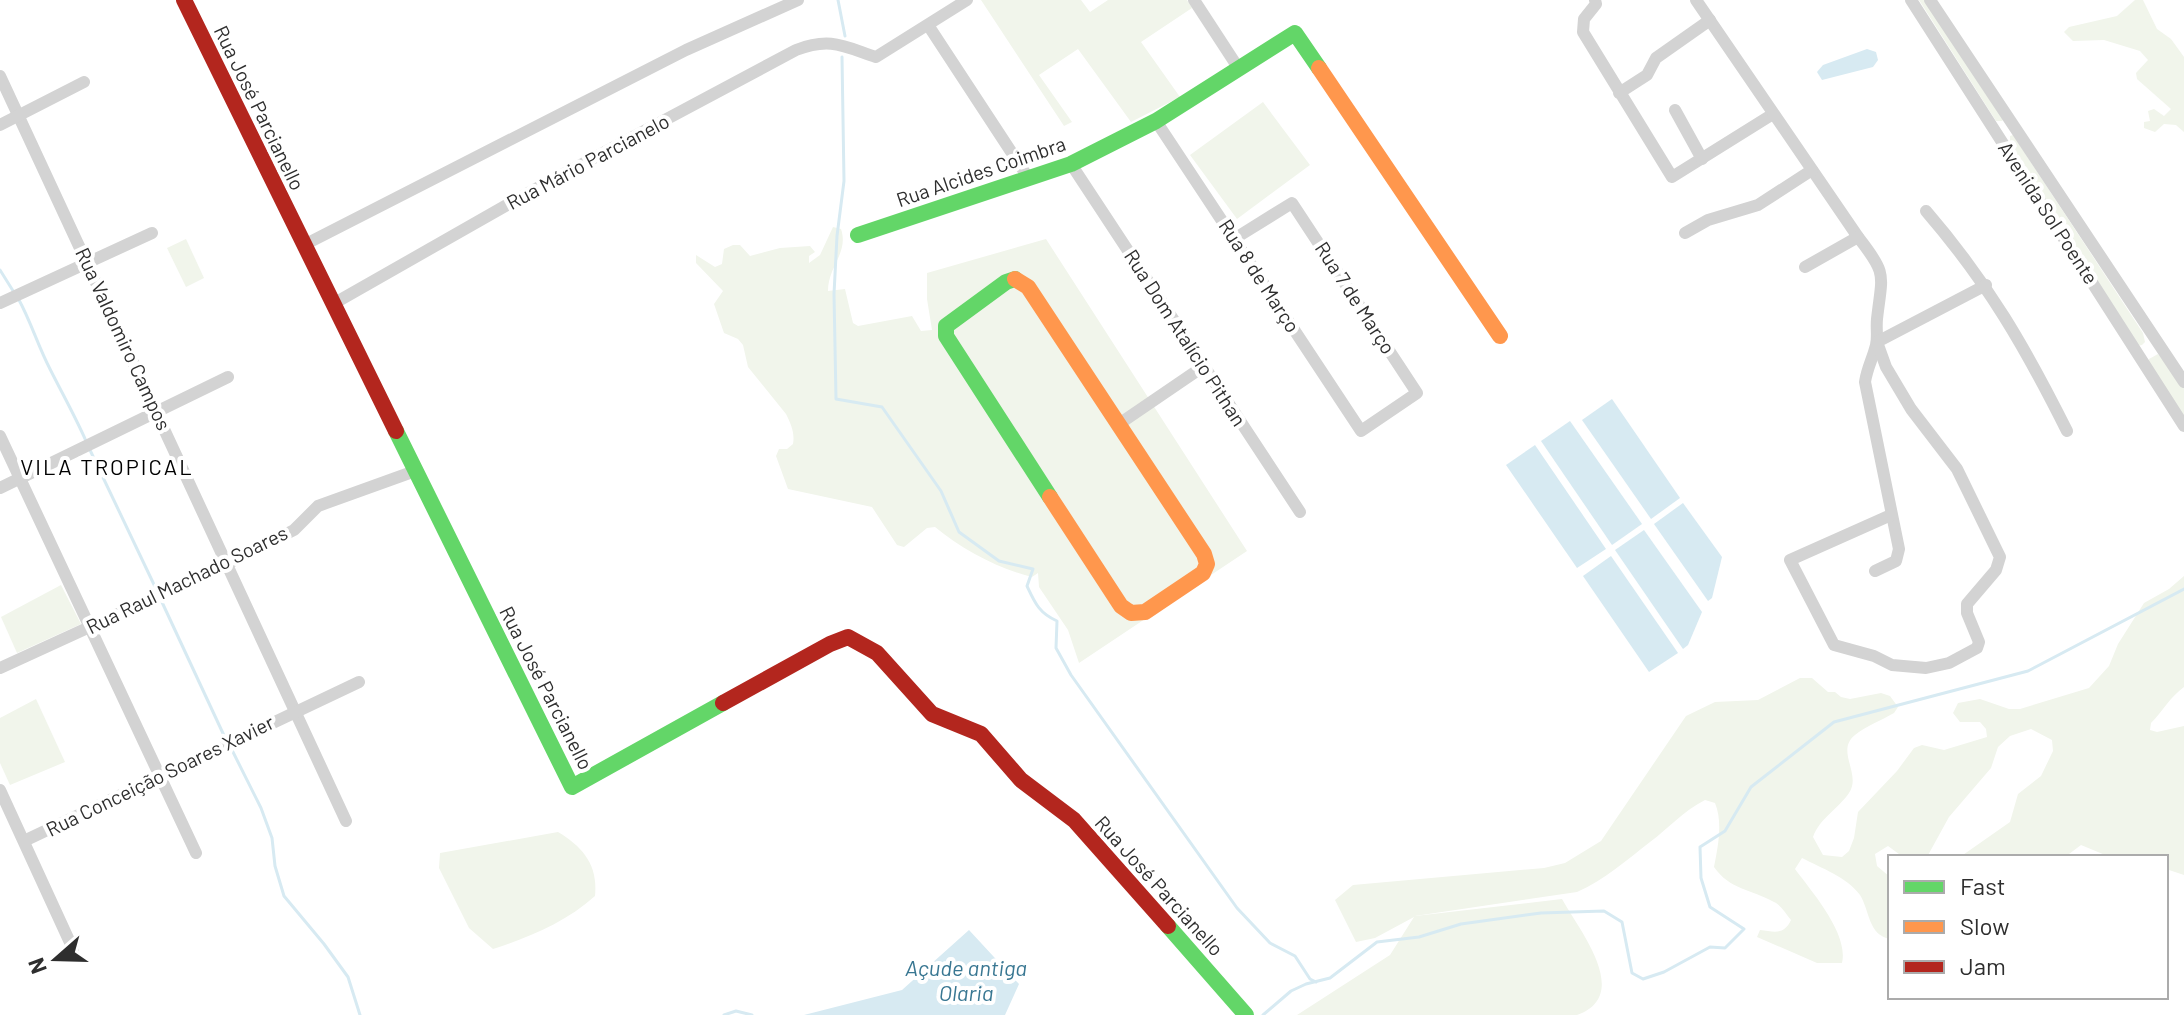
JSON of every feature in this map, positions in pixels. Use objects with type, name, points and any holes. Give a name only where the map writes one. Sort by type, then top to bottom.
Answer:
[{"type":"street","name":"Rua José Parcianello","points":[[184,0],[572,787],[830,644],[848,637],[877,653],[932,714],[981,734],[1021,780],[1074,820],[1246,1015]]},
{"type":"street","points":[[304,245],[686,50],[798,0]]},
{"type":"street","points":[[967,0],[928,25],[1029,179]]},
{"type":"street","points":[[1194,0],[1239,69]]},
{"type":"street","points":[[1595,0],[1596,4],[1584,19],[1583,32],[1672,177],[1773,114]]},
{"type":"street","points":[[1696,0],[1875,259],[1883,281],[1877,342],[1865,382],[1899,556],[1896,561],[1875,571]]},
{"type":"street","name":"Avenida Sol Poente","points":[[1911,0],[2184,426]]},
{"type":"street","name":"Avenida Sol Poente","points":[[1930,0],[2184,382]]},
{"type":"street","points":[[1619,93],[1647,75],[1656,58],[1710,20]]},
{"type":"street","name":"Rua Mário Parcianelo","points":[[333,304],[528,193],[796,50],[817,42],[831,42],[876,57],[928,25]]},
{"type":"street","name":"Rua Alcides Coimbra","points":[[858,235],[1071,164],[1156,121],[1295,33],[1500,336]]},
{"type":"street","name":"Rua Valdomiro Campos","points":[[0,76],[346,821]]},
{"type":"street","points":[[0,125],[84,82]]},
{"type":"street","points":[[1675,110],[1702,159]]},
{"type":"street","name":"Rua 8 de Março","points":[[1156,121],[1361,431]]},
{"type":"street","points":[[1996,132],[2012,124]]},
{"type":"street","name":"Rua Dom Atalício Pithan","points":[[1071,164],[1300,512]]},
{"type":"street","points":[[1685,233],[1708,220],[1758,205],[1812,170]]},
{"type":"street","name":"Rua 7 de Março","points":[[1234,239],[1292,203],[1417,393],[1361,431]]},
{"type":"street","points":[[1926,211],[1986,285],[2020,339],[2067,431]]},
{"type":"street","points":[[0,303],[152,233]]},
{"type":"street","points":[[1805,267],[1858,237]]},
{"type":"street","points":[[1015,279],[1028,287],[1119,424],[1204,554],[1207,564],[1203,573],[1145,612],[1131,613],[1121,606],[949,344],[946,326],[1006,282],[1015,279]]},
{"type":"street","points":[[1877,342],[1986,285]]},
{"type":"street","points":[[2137,353],[2156,339]]},
{"type":"street","points":[[1877,342],[1886,367],[1911,409],[1957,469],[2000,557],[1996,570],[1967,604],[1967,613],[1979,642],[1977,648],[1949,663],[1926,668],[1892,665],[1874,656],[1834,645],[1790,560],[1891,515]]},
{"type":"street","points":[[1119,424],[1204,366]]},
{"type":"street","points":[[0,488],[228,377]]},
{"type":"street","points":[[0,436],[196,853]]},
{"type":"street","name":"Rua Raul Machado Soares","points":[[0,668],[294,530],[318,506],[415,471]]},
{"type":"street","name":"Rua Conceição Soares Xavier","points":[[24,841],[359,682]]},
{"type":"street","points":[[0,790],[73,949]]},
{"type":"shaded area","points":[[981,0],[1081,0],[1090,12],[1108,0],[1187,0],[1192,8],[1141,42],[1180,97],[1131,122],[1078,49],[1039,75],[1072,122],[1064,126]]},
{"type":"shaded area","points":[[1919,0],[1926,0],[2005,118],[2002,121],[1996,121]]},
{"type":"shaded area","points":[[2135,0],[2143,0],[2157,29],[2171,39],[2184,57],[2184,132],[2176,125],[2164,124],[2155,132],[2144,128],[2144,122],[2150,121],[2148,111],[2154,109],[2164,116],[2171,109],[2137,79],[2136,73],[2148,60],[2140,51],[2104,40],[2073,41],[2064,32],[2069,27],[2117,16]]},
{"type":"shaded area","points":[[1263,102],[1310,165],[1237,219],[1190,155]]},
{"type":"shaded area","points":[[2013,135],[2143,333],[2145,342],[2142,345],[2137,346],[2010,148],[2010,136]]},
{"type":"shaded area","points":[[833,227],[841,229],[843,238],[828,291],[845,289],[853,323],[858,326],[912,316],[921,331],[932,330],[927,273],[1046,239],[1247,551],[1079,663],[1068,630],[1039,587],[1038,573],[1032,577],[993,563],[969,551],[935,527],[927,528],[904,547],[897,545],[872,507],[788,489],[776,456],[779,449],[787,449],[793,444],[791,425],[786,414],[748,367],[743,345],[738,339],[724,333],[714,304],[723,291],[696,263],[696,255],[715,267],[722,264],[724,249],[733,245],[740,245],[750,256],[780,248],[810,246],[815,252],[809,256],[809,263],[820,255]]},
{"type":"shaded area","points":[[186,239],[204,278],[186,287],[167,248]]},
{"type":"shaded area","points":[[2158,354],[2184,386],[2184,420],[2148,364],[2149,359]]},
{"type":"shaded area","points":[[2184,576],[2184,687],[2151,723],[2150,730],[2157,732],[2184,726],[2184,875],[2168,870],[2168,855],[2105,855],[2081,845],[2068,855],[1963,855],[2010,822],[2018,794],[2041,776],[2053,751],[2052,740],[2031,729],[2010,736],[1998,747],[1991,768],[1949,817],[1928,855],[1900,855],[1888,846],[1875,854],[1877,866],[1888,875],[1888,938],[1873,928],[1855,889],[1802,858],[1795,869],[1835,927],[1843,952],[1842,963],[1817,963],[1757,937],[1760,930],[1782,930],[1791,920],[1777,903],[1734,885],[1714,867],[1719,818],[1715,803],[1705,800],[1597,882],[1577,892],[1415,916],[1562,899],[1589,944],[1601,978],[1601,993],[1593,1006],[1577,1015],[1297,1015],[1390,955],[1414,917],[1375,938],[1356,942],[1335,900],[1353,885],[1544,868],[1565,863],[1601,841],[1686,716],[1715,702],[1758,700],[1800,678],[1812,678],[1828,692],[1850,699],[1881,693],[1890,696],[1898,707],[1894,713],[1864,729],[1850,741],[1847,748],[1852,786],[1813,837],[1823,855],[1842,857],[1849,851],[1854,838],[1858,812],[1914,748],[1922,745],[1944,750],[1987,737],[1986,729],[1980,722],[1960,722],[1953,713],[1958,703],[1980,699],[2009,709],[2020,709],[2089,688],[2109,666],[2118,644],[2144,603]]},
{"type":"shaded area","points":[[61,585],[81,624],[17,653],[1,617]]},
{"type":"shaded area","points":[[36,699],[65,762],[10,785],[0,763],[0,718]]},
{"type":"shaded area","points":[[558,832],[575,844],[587,858],[594,875],[595,896],[547,928],[493,949],[469,928],[439,868],[440,853]]},
{"type":"water","points":[[1867,49],[1876,52],[1878,60],[1873,67],[1822,80],[1817,72],[1823,65]]},
{"type":"water","points":[[1612,399],[1680,498],[1651,519],[1582,420]]},
{"type":"water","points":[[1570,421],[1642,524],[1612,545],[1541,441]]},
{"type":"water","points":[[1535,445],[1606,549],[1577,568],[1506,465]]},
{"type":"water","points":[[1683,503],[1722,557],[1712,598],[1708,601],[1654,524]]},
{"type":"water","points":[[1644,530],[1702,612],[1688,645],[1683,649],[1615,550]]},
{"type":"water","points":[[1611,556],[1678,653],[1649,672],[1583,576]]},
{"type":"water","name":"Açude antiga Olaria","points":[[969,930],[1019,984],[1005,1015],[804,1015],[902,990]]},
{"type":"waterway","points":[[838,0],[845,36]]},
{"type":"waterway","points":[[842,57],[844,181],[834,294],[836,399],[882,407],[941,491],[959,532],[999,561],[1033,569],[1027,586],[1038,607],[1057,621],[1056,648],[1071,675],[1237,908],[1270,943],[1295,956],[1310,979],[1316,982]]},
{"type":"waterway","points":[[0,270],[15,294]]},
{"type":"waterway","points":[[19,300],[86,441]]},
{"type":"waterway","points":[[89,448],[158,593]]},
{"type":"waterway","points":[[1263,1015],[1291,991],[1330,978],[1377,942],[1419,937],[1461,924],[1541,913],[1604,911],[1622,922],[1632,973],[1643,979],[1664,972],[1710,947],[1725,948],[1744,929],[1710,907],[1701,878],[1700,847],[1725,831],[1751,787],[1834,722],[2028,671],[2184,589]]},
{"type":"waterway","points":[[161,600],[227,742]]},
{"type":"waterway","points":[[231,748],[261,808],[272,838],[275,866],[284,896],[348,977],[360,1015]]},
{"type":"waterway","points":[[724,1015],[736,1011],[752,1015]]},
{"type":"traffic: fast","points":[[858,235],[1071,164],[1156,121],[1295,33],[1319,68]]},
{"type":"traffic: fast","points":[[1015,279],[1006,282],[946,326],[946,336],[1050,497]]},
{"type":"traffic: fast","points":[[396,431],[572,787],[723,703]]},
{"type":"traffic: fast","points":[[1168,926],[1246,1015]]},
{"type":"traffic: slow","points":[[1319,68],[1500,336]]},
{"type":"traffic: slow","points":[[1015,279],[1028,287],[1204,554],[1207,564],[1203,573],[1145,612],[1131,613],[1121,606],[1050,497]]},
{"type":"traffic: jam","points":[[184,0],[396,431]]},
{"type":"traffic: jam","points":[[723,703],[848,637],[877,653],[932,714],[981,734],[1021,780],[1074,820],[1168,926]]},
{"type":"district","name":"VILA TROPICAL","points":[[107,467]]}]
